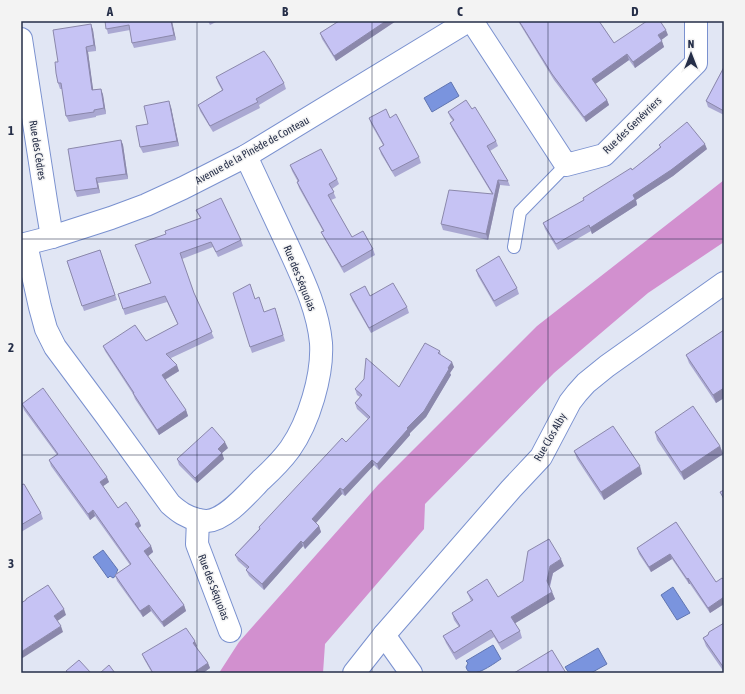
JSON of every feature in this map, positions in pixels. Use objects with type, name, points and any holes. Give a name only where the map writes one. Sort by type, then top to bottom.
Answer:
[{"type":"street","name":"Avenue de la Pinède de Conteau","points":[[24,245],[111,218],[146,205],[183,188],[246,156],[468,21]]},
{"type":"street","points":[[472,21],[566,165]]},
{"type":"street","name":"Rue des Genévriers","points":[[566,165],[604,154],[696,63],[697,22]]},
{"type":"street","name":"Rue des Cèdres","points":[[21,39],[52,237]]},
{"type":"street","name":"Rue des Séquoias","points":[[24,245],[46,329],[55,347],[108,417],[170,504],[189,518],[208,521],[218,518],[231,509],[281,461],[291,448],[302,430],[312,404],[319,376],[321,343],[315,311],[305,285],[246,156]]},
{"type":"street","name":"Rue Clos Alby","points":[[354,673],[384,635],[511,489],[541,457],[570,402],[577,392],[607,366],[724,283]]},
{"type":"street","name":"Rue des Séquoias","points":[[198,520],[197,544],[230,630]]},
{"type":"street","points":[[384,635],[411,673]]},
{"type":"lane","points":[[514,247],[520,212],[566,165]]},
{"type":"shaded area","points":[[724,180],[724,242],[648,293],[554,373],[425,504],[424,529],[325,644],[323,673],[219,673],[239,642],[378,485],[537,326]]},
{"type":"water","points":[[451,82],[459,96],[432,112],[424,98]]},
{"type":"water","points":[[103,550],[118,570],[117,574],[113,578],[110,576],[108,578],[93,557]]},
{"type":"water","points":[[673,587],[690,613],[677,620],[661,595]]},
{"type":"water","points":[[493,645],[501,659],[487,668],[477,672],[472,673],[468,671],[466,667],[468,663],[466,661]]},
{"type":"water","points":[[598,648],[607,664],[591,673],[569,673],[565,667]]},
{"type":"building","points":[[105,21],[171,21],[174,35],[132,43],[129,25],[106,29]]},
{"type":"building","points":[[339,21],[386,21],[334,56],[320,33]]},
{"type":"building","points":[[519,21],[599,21],[614,43],[647,21],[660,21],[666,30],[658,35],[662,41],[633,62],[627,54],[592,79],[607,100],[584,117],[552,74]]},
{"type":"building","points":[[91,24],[94,45],[86,47],[92,90],[101,89],[104,108],[94,110],[94,112],[66,116],[61,83],[58,83],[56,73],[55,62],[58,62],[53,30]]},
{"type":"building","points":[[264,51],[284,83],[256,99],[258,102],[210,126],[198,105],[223,90],[216,77]]},
{"type":"building","points":[[724,67],[724,111],[706,101]]},
{"type":"building","points":[[466,100],[472,109],[475,107],[496,141],[487,146],[508,181],[498,180],[486,234],[441,224],[449,190],[493,194],[450,123],[454,120],[448,112]]},
{"type":"building","points":[[169,101],[177,141],[140,147],[136,126],[148,124],[144,106]]},
{"type":"building","points":[[386,109],[390,118],[396,114],[419,157],[392,171],[379,148],[384,145],[369,118]]},
{"type":"building","points":[[687,122],[705,144],[671,170],[633,195],[635,199],[590,228],[589,225],[556,244],[543,223],[584,200],[583,198],[631,168],[632,170],[661,147],[659,145]]},
{"type":"building","points":[[121,140],[126,174],[96,178],[98,188],[75,191],[68,149]]},
{"type":"building","points":[[321,149],[337,179],[329,184],[334,192],[328,195],[352,237],[363,231],[373,249],[342,267],[321,232],[324,231],[297,182],[299,181],[290,165]]},
{"type":"building","points":[[221,198],[241,240],[216,252],[211,242],[180,253],[194,293],[212,332],[166,354],[177,365],[162,375],[186,410],[157,430],[103,346],[135,325],[146,341],[178,324],[165,296],[123,309],[118,294],[151,283],[135,245],[166,234],[165,231],[201,218],[196,210]]},
{"type":"building","points":[[100,250],[115,295],[82,306],[67,261]]},
{"type":"building","points":[[499,256],[517,288],[494,301],[476,270]]},
{"type":"building","points":[[393,283],[407,307],[369,328],[350,294],[365,286],[370,296]]},
{"type":"building","points":[[250,284],[255,299],[259,297],[264,312],[275,308],[283,335],[250,347],[233,293]]},
{"type":"building","points":[[724,330],[724,388],[713,395],[686,355]]},
{"type":"building","points":[[425,343],[440,351],[438,353],[452,362],[424,411],[407,428],[408,429],[377,464],[372,460],[343,490],[340,488],[312,519],[319,526],[303,543],[301,541],[262,584],[246,570],[249,567],[235,555],[342,438],[346,442],[370,417],[355,403],[362,395],[355,389],[364,379],[366,358],[399,387]]},
{"type":"building","points":[[43,388],[107,477],[100,482],[118,508],[126,502],[139,521],[135,524],[151,546],[144,551],[184,605],[162,622],[149,605],[140,611],[115,575],[131,564],[93,510],[88,514],[49,460],[58,454],[22,404]]},
{"type":"building","points":[[693,406],[720,446],[681,472],[655,432]]},
{"type":"building","points":[[613,426],[640,466],[601,492],[574,451]]},
{"type":"building","points":[[212,427],[225,442],[218,449],[222,453],[195,478],[177,459]]},
{"type":"building","points":[[24,484],[41,513],[21,525],[21,485]]},
{"type":"building","points":[[724,490],[724,499],[720,492]]},
{"type":"building","points":[[676,522],[716,582],[722,578],[724,580],[724,597],[708,608],[670,554],[649,567],[637,548]]},
{"type":"building","points":[[549,539],[561,559],[550,566],[547,581],[552,592],[511,617],[520,631],[499,643],[491,630],[454,653],[443,636],[460,626],[452,613],[473,600],[467,592],[487,579],[498,597],[523,581],[528,551]]},
{"type":"building","points":[[48,585],[64,609],[54,616],[61,626],[21,652],[21,603]]},
{"type":"building","points":[[724,623],[724,668],[703,638],[708,635],[709,632]]},
{"type":"building","points":[[186,628],[195,641],[193,643],[208,663],[193,673],[153,673],[142,654]]},
{"type":"building","points":[[552,650],[566,673],[514,673]]},
{"type":"building","points":[[79,660],[91,673],[68,673],[66,671]]},
{"type":"building","points":[[109,665],[115,673],[100,673]]}]
